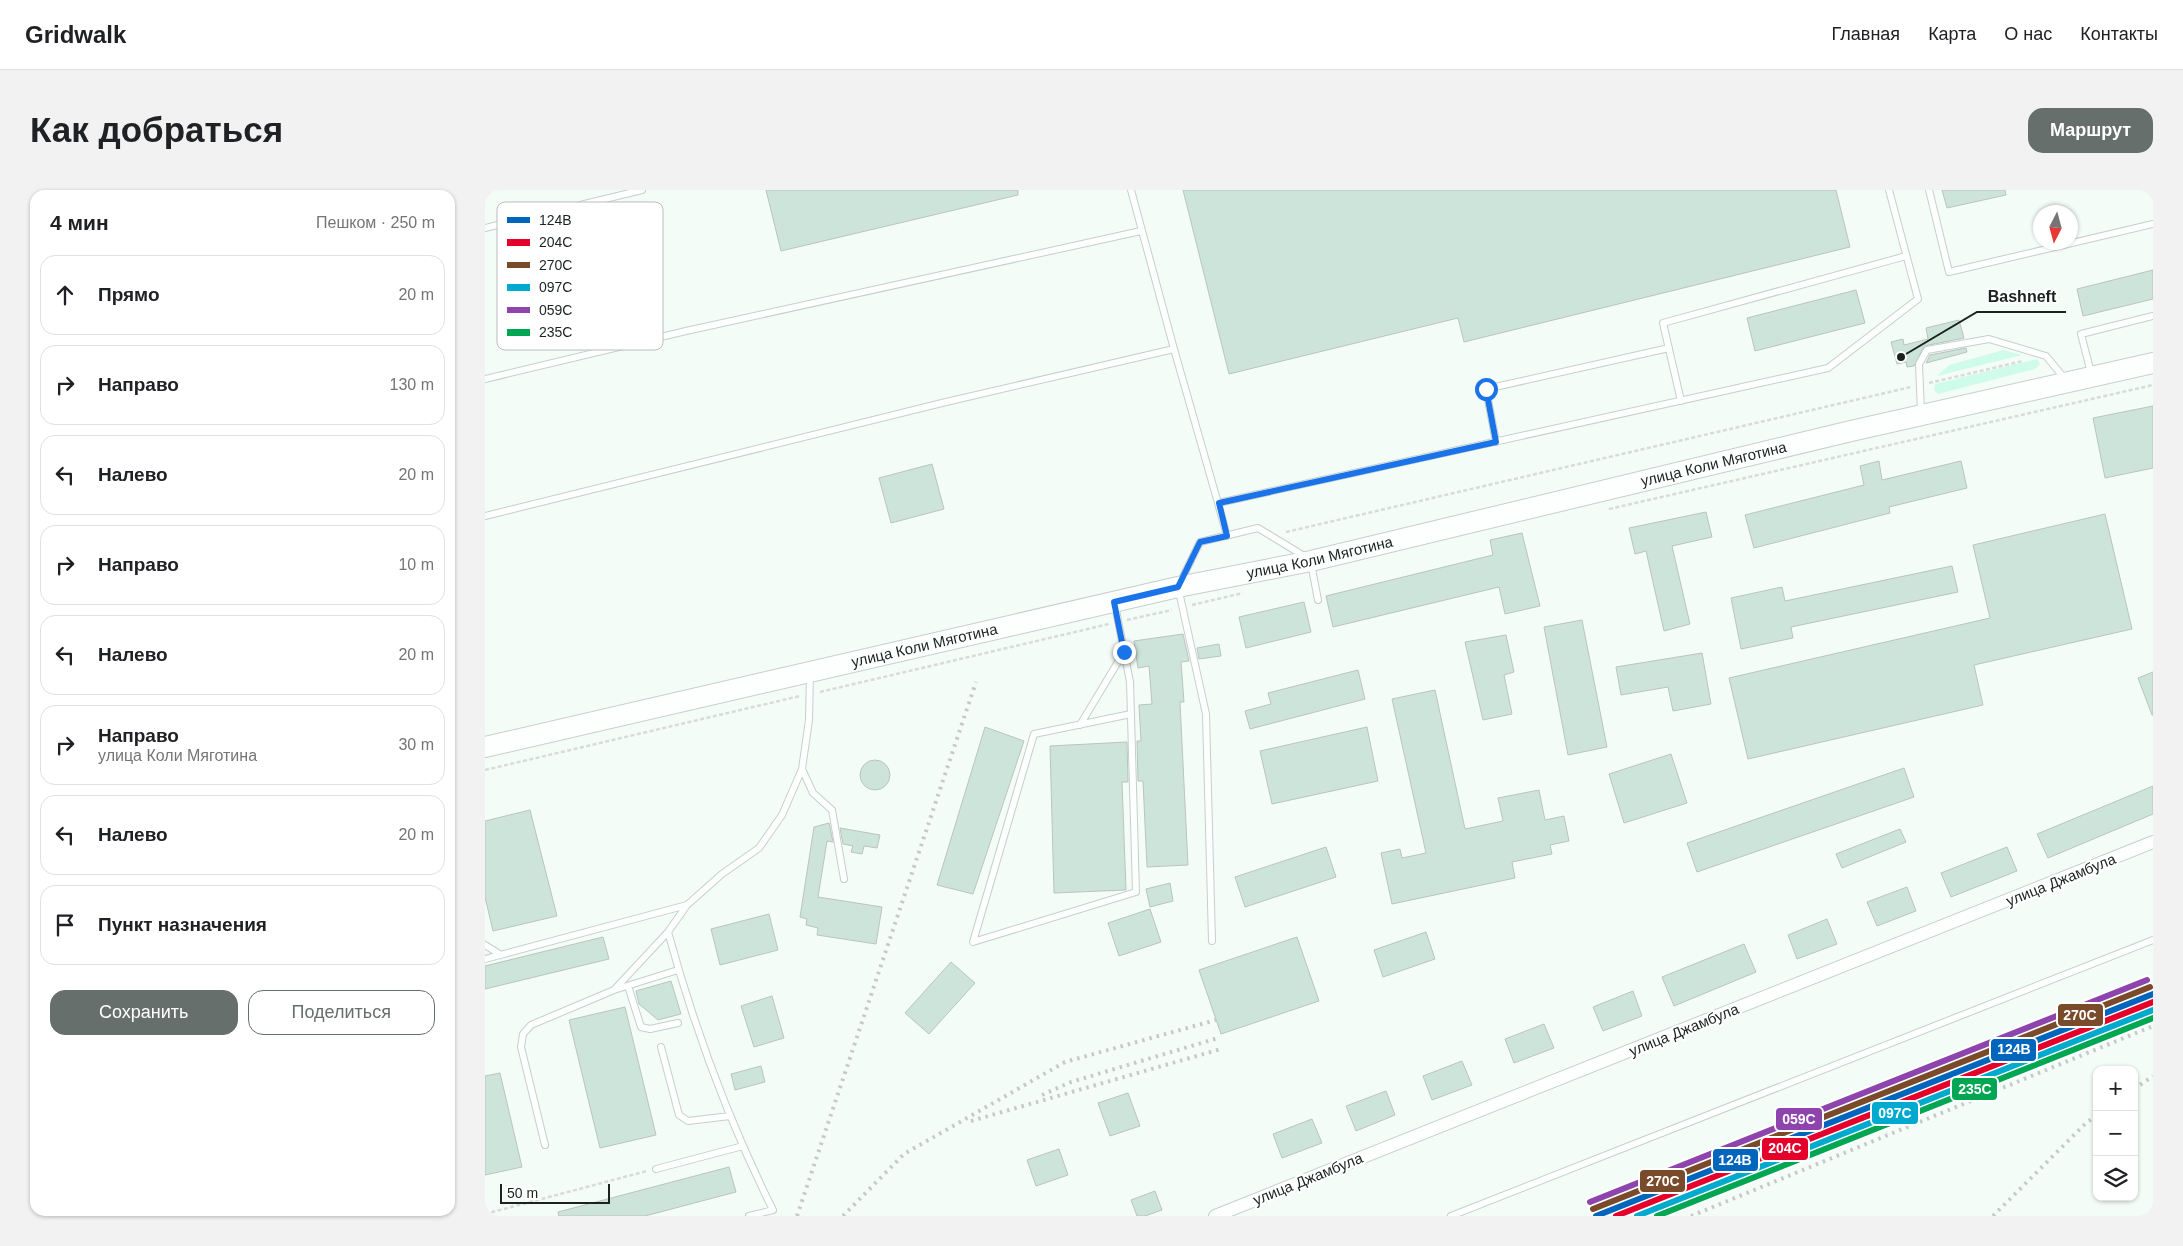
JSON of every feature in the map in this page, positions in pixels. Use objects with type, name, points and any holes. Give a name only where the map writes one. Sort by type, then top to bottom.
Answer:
[{"type":"main road","name":"улица Коли Мяготина","points":[[485,747],[1178,587],[1311,561],[1921,415],[2153,363]]},
{"type":"street","name":"улица Джамбула","points":[[1215,1216],[2153,842]]},
{"type":"lane","points":[[592,202],[642,190]]},
{"type":"lane","points":[[1131,190],[1227,536]]},
{"type":"lane","points":[[1219,503],[1828,368],[1918,299],[1889,190]]},
{"type":"lane","points":[[1929,190],[1949,272],[2153,224]]},
{"type":"lane","points":[[663,337],[1141,231]]},
{"type":"lane","points":[[1681,401],[1663,323],[1906,256]]},
{"type":"lane","points":[[2092,377],[2081,334],[2153,316]]},
{"type":"lane","points":[[1921,415],[1919,364],[1927,350],[1989,338],[2046,356],[2068,382]]},
{"type":"lane","points":[[1496,442],[1486,389],[1669,348]]},
{"type":"lane","points":[[485,516],[946,402],[1174,349]]},
{"type":"lane","points":[[485,379],[607,350]]},
{"type":"lane","points":[[1212,941],[1206,714],[1178,587],[1200,542],[1258,528],[1311,561],[1318,600]]},
{"type":"lane","points":[[1114,602],[1130,682],[1131,714],[1135,892],[973,942],[1034,734],[1131,714]]},
{"type":"lane","points":[[1080,724],[1124,652]]},
{"type":"lane","points":[[614,990],[668,932],[687,905],[722,874],[759,848],[782,815],[802,770],[809,720],[810,672]]},
{"type":"lane","points":[[802,770],[813,793],[832,810],[844,879]]},
{"type":"lane","points":[[485,959],[687,905]]},
{"type":"lane","points":[[668,932],[678,970],[729,1116],[773,1210],[749,1216]]},
{"type":"lane","points":[[1451,1216],[2153,940]]},
{"type":"lane","points":[[485,945],[501,955]]},
{"type":"lane","points":[[545,1145],[521,1047],[523,1034],[531,1025],[614,990],[678,970]]},
{"type":"lane","points":[[628,986],[641,1027],[650,1029],[678,1023]]},
{"type":"lane","points":[[661,1047],[679,1115],[688,1121],[705,1121],[729,1116]]},
{"type":"lane","points":[[656,1169],[743,1146]]},
{"type":"path","points":[[1270,536],[2046,356]]},
{"type":"path","points":[[485,1214],[656,1169]]},
{"type":"green space","points":[[2004,350],[2022,355],[1937,376],[1949,365]]},
{"type":"green space","points":[[2037,359],[2040,364],[2035,369],[1938,394],[1934,390],[1935,384]]},
{"type":"building","points":[[766,190],[1018,190],[1018,195],[781,251]]},
{"type":"building","points":[[1183,190],[1836,190],[1850,247],[1464,342],[1458,318],[1229,374]]},
{"type":"building","points":[[1942,190],[2005,190],[2006,195],[1947,208]]},
{"type":"building","points":[[2153,270],[2153,299],[2083,316],[2077,289]]},
{"type":"building","points":[[1856,290],[1865,323],[1755,351],[1747,318]]},
{"type":"building","points":[[1959,320],[1964,338],[1924,346],[1914,366],[1907,367],[1906,362],[1897,364],[1891,342],[1903,339],[1904,345],[1928,339],[1926,328]]},
{"type":"building","points":[[1966,348],[1967,352],[1926,363],[1930,355]]},
{"type":"building","points":[[2153,406],[2153,468],[2105,478],[2093,418]]},
{"type":"building","points":[[1879,461],[1882,480],[1961,461],[1967,488],[1889,507],[1890,513],[1754,548],[1745,515],[1864,485],[1860,466]]},
{"type":"building","points":[[932,464],[944,509],[891,523],[879,478]]},
{"type":"building","points":[[1706,512],[1712,537],[1672,546],[1690,624],[1664,631],[1646,551],[1635,554],[1629,528]]},
{"type":"building","points":[[2105,514],[2132,629],[1974,665],[1983,705],[1748,759],[1729,678],[1990,618],[1973,545]]},
{"type":"building","points":[[1522,533],[1540,606],[1505,614],[1499,587],[1333,627],[1326,596],[1493,555],[1490,540]]},
{"type":"building","points":[[1952,566],[1958,592],[1791,627],[1793,638],[1741,649],[1731,598],[1782,587],[1785,601]]},
{"type":"building","points":[[1304,602],[1311,632],[1246,648],[1239,617]]},
{"type":"building","points":[[1582,620],[1607,747],[1568,755],[1544,627]]},
{"type":"building","points":[[1183,634],[1189,661],[1181,662],[1184,702],[1180,702],[1188,865],[1147,867],[1143,781],[1138,781],[1137,741],[1141,741],[1139,705],[1152,704],[1149,666],[1138,668],[1134,641]]},
{"type":"building","points":[[1506,635],[1514,672],[1504,675],[1512,714],[1483,720],[1465,642]]},
{"type":"building","points":[[1219,644],[1221,656],[1199,659],[1197,648]]},
{"type":"building","points":[[1702,653],[1711,704],[1673,711],[1668,687],[1621,695],[1616,667]]},
{"type":"building","points":[[1358,670],[1365,699],[1250,729],[1245,711],[1271,704],[1268,693]]},
{"type":"building","points":[[2153,672],[2153,715],[2152,715],[2138,678]]},
{"type":"building","points":[[1435,690],[1465,829],[1503,821],[1498,798],[1539,790],[1545,820],[1564,816],[1569,841],[1550,845],[1552,854],[1512,862],[1515,878],[1392,904],[1381,853],[1400,849],[1402,858],[1426,853],[1392,699]]},
{"type":"building","points":[[985,727],[1024,741],[973,894],[937,885]]},
{"type":"building","points":[[1367,727],[1378,781],[1272,804],[1260,751]]},
{"type":"building","points":[[1127,742],[1128,782],[1122,782],[1126,890],[1054,893],[1050,746]]},
{"type":"building","points":[[1671,754],[1687,803],[1624,823],[1609,774]]},
{"type":"building","points":[[875,760],[885,765],[890,775],[885,785],[875,790],[865,785],[860,775],[865,765]]},
{"type":"building","points":[[1904,768],[1914,797],[1697,872],[1687,843]]},
{"type":"building","points":[[2153,786],[2153,814],[2048,858],[2037,834]]},
{"type":"building","points":[[530,810],[557,916],[493,931],[485,897],[485,821]]},
{"type":"building","points":[[829,823],[833,842],[827,841],[818,897],[882,907],[876,944],[817,935],[818,928],[806,925],[807,919],[800,917],[814,827]]},
{"type":"building","points":[[840,828],[880,835],[877,848],[864,846],[862,854],[851,852],[853,846],[843,844]]},
{"type":"building","points":[[1900,829],[1906,842],[1842,868],[1836,854]]},
{"type":"building","points":[[1326,847],[1336,877],[1245,907],[1235,877]]},
{"type":"building","points":[[2007,847],[2017,871],[1951,897],[1941,873]]},
{"type":"building","points":[[1170,883],[1173,901],[1150,907],[1146,889]]},
{"type":"building","points":[[1907,887],[1916,911],[1877,926],[1867,902]]},
{"type":"building","points":[[1150,909],[1161,942],[1119,956],[1108,923]]},
{"type":"building","points":[[769,914],[778,950],[720,965],[711,929]]},
{"type":"building","points":[[1827,919],[1837,944],[1797,959],[1788,935]]},
{"type":"building","points":[[1426,932],[1435,959],[1383,977],[1374,950]]},
{"type":"building","points":[[603,937],[609,959],[485,989],[485,966]]},
{"type":"building","points":[[1297,937],[1319,1001],[1221,1034],[1199,970]]},
{"type":"building","points":[[1744,944],[1756,972],[1674,1006],[1662,977]]},
{"type":"building","points":[[951,962],[975,983],[929,1034],[905,1013]]},
{"type":"building","points":[[671,981],[681,1014],[658,1020],[639,1004],[636,991]]},
{"type":"building","points":[[1633,991],[1642,1016],[1603,1031],[1593,1007]]},
{"type":"building","points":[[772,996],[784,1038],[754,1047],[741,1006]]},
{"type":"building","points":[[625,1007],[656,1135],[600,1148],[569,1020]]},
{"type":"building","points":[[1544,1024],[1554,1048],[1514,1063],[1505,1039]]},
{"type":"building","points":[[1462,1061],[1472,1085],[1432,1100],[1423,1076]]},
{"type":"building","points":[[761,1066],[765,1082],[735,1090],[731,1074]]},
{"type":"building","points":[[500,1073],[522,1167],[485,1175],[485,1076]]},
{"type":"building","points":[[1386,1091],[1395,1115],[1356,1131],[1346,1106]]},
{"type":"building","points":[[1128,1093],[1140,1126],[1110,1136],[1098,1103]]},
{"type":"building","points":[[1312,1119],[1322,1143],[1282,1158],[1273,1134]]},
{"type":"building","points":[[1059,1149],[1068,1175],[1036,1186],[1027,1160]]},
{"type":"building","points":[[729,1167],[736,1192],[645,1216],[559,1216],[558,1212]]},
{"type":"building","points":[[1155,1191],[1162,1210],[1145,1216],[1137,1216],[1131,1200]]},
{"type":"railway","points":[[797,1216],[976,682]]},
{"type":"railway","points":[[843,1216],[904,1154],[1065,1062],[1216,1020]]},
{"type":"railway","points":[[1691,1216],[2153,1026]]},
{"type":"railway","points":[[1042,1095],[1071,1082],[1218,1038]]},
{"type":"railway","points":[[971,1121],[1221,1049]]},
{"type":"railway","points":[[2138,1086],[2153,1076]]},
{"type":"railway","points":[[1993,1216],[2087,1122],[2093,1118]]},
{"type":"transit line","name":"059С","points":[[1590,1202],[2147,980]]},
{"type":"transit line","name":"270С","points":[[1593,1209],[2150,987]]},
{"type":"transit line","name":"124В","points":[[1596,1216],[2153,994]]},
{"type":"transit line","name":"204С","points":[[1616,1216],[2153,1002]]},
{"type":"transit line","name":"097С","points":[[1637,1216],[2153,1010]]},
{"type":"transit line","name":"235С","points":[[1657,1216],[2153,1018]]},
{"type":"place","name":"Bashneft","points":[[1901,357]]},
{"type":"route","points":[[1124,652],[1114,602],[1178,587],[1200,542],[1227,536],[1219,503],[1496,442],[1486,389]]}]
